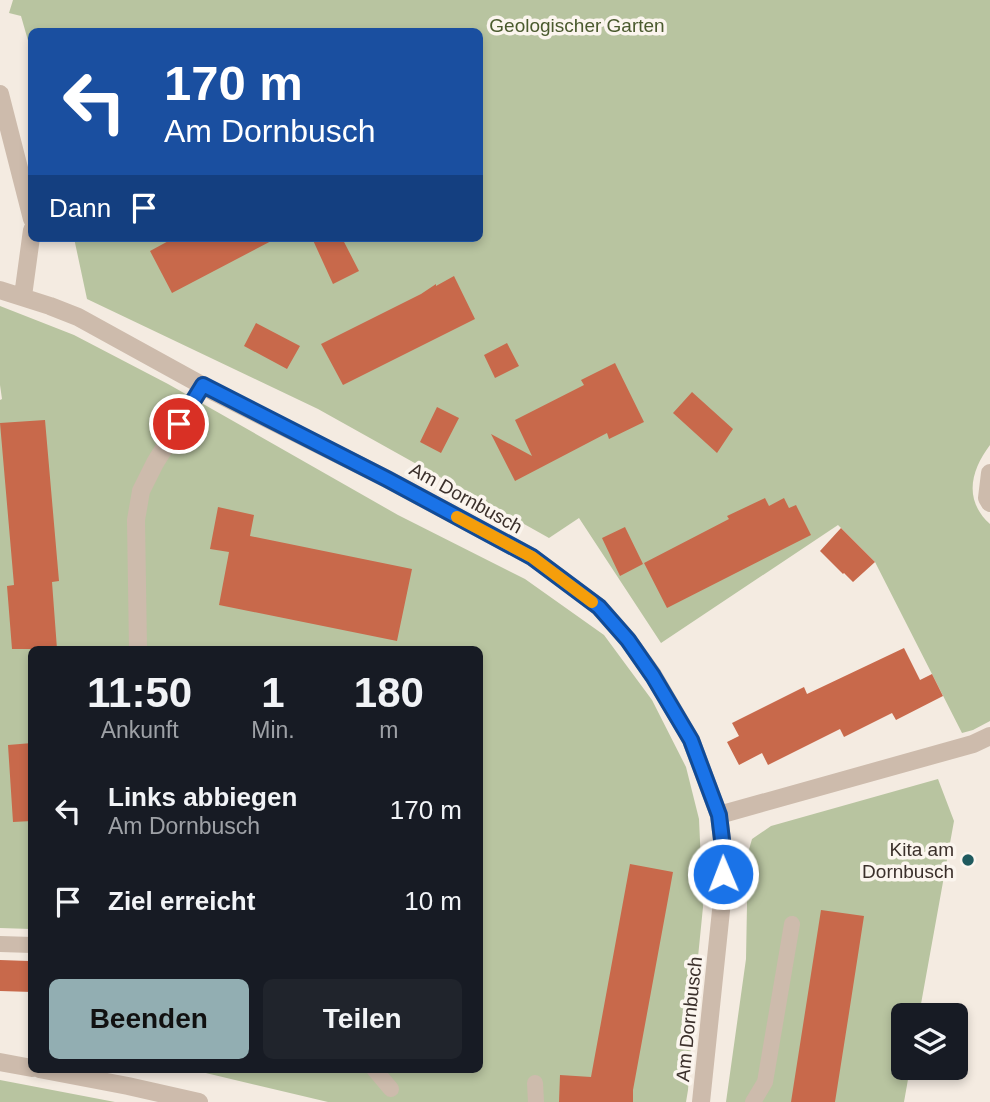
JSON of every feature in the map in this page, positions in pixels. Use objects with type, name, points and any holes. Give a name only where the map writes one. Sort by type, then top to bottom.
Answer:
[{"type":"street","points":[[0,94],[28,203]]},
{"type":"street","points":[[23,296],[30,242]]},
{"type":"street","name":"Am Dornbusch","points":[[0,290],[78,317],[532,557],[599,607],[628,640],[691,740],[719,815],[723,848],[722,901],[701,1102]]},
{"type":"street","points":[[138,646],[136,520],[141,491],[203,385]]},
{"type":"street","points":[[990,473],[987,498],[990,503]]},
{"type":"street","points":[[719,815],[973,744],[990,736]]},
{"type":"street","points":[[0,1062],[28,1067]]},
{"type":"street","points":[[68,1073],[199,1102]]},
{"type":"lane","points":[[753,1102],[765,1082],[792,924]]},
{"type":"lane","points":[[0,944],[28,945]]},
{"type":"lane","points":[[377,1073],[391,1089]]},
{"type":"lane","points":[[535,1083],[536,1102]]},
{"type":"green space","name":"Geologischer Garten","points":[[13,0],[990,0],[990,445],[978,465],[973,495],[981,515],[990,524],[990,721],[962,733],[875,562],[838,525],[661,643],[579,518],[549,538],[318,409],[87,299],[75,242],[483,242],[483,28],[28,28],[28,40],[21,16],[9,13]]},
{"type":"green space","points":[[0,306],[74,335],[168,384],[398,515],[525,579],[604,635],[652,700],[686,767],[699,819],[703,907],[686,1102],[328,1102],[206,1073],[483,1073],[483,646],[28,646],[28,929],[0,928]]},
{"type":"green space","points":[[938,779],[954,821],[921,1003],[891,1003],[891,1080],[908,1080],[904,1102],[726,1102],[746,959],[746,860],[752,839],[771,826]]},
{"type":"green space","points":[[0,1080],[115,1102],[0,1102]]},
{"type":"building","points":[[167,242],[269,242],[172,293],[150,251]]},
{"type":"building","points":[[314,242],[344,242],[359,271],[333,284]]},
{"type":"building","points":[[454,276],[475,319],[343,385],[321,344]]},
{"type":"building","points":[[256,323],[300,346],[287,369],[244,346]]},
{"type":"building","points":[[507,343],[519,366],[495,378],[484,355]]},
{"type":"building","points":[[615,363],[644,422],[609,439],[607,433],[515,481],[491,434],[532,456],[515,420],[584,385],[581,380]]},
{"type":"building","points":[[692,392],[733,429],[717,453],[673,413]]},
{"type":"building","points":[[437,407],[459,418],[441,453],[420,442]]},
{"type":"building","points":[[45,420],[59,581],[52,582],[57,646],[12,649],[7,586],[14,585],[0,423]]},
{"type":"building","points":[[765,498],[769,506],[784,498],[789,508],[796,505],[811,535],[667,608],[644,563],[729,519],[727,516]]},
{"type":"building","points":[[218,507],[254,515],[250,536],[412,569],[397,641],[219,605],[229,552],[210,549]]},
{"type":"building","points":[[625,527],[643,564],[620,576],[602,538]]},
{"type":"building","points":[[841,528],[875,562],[853,582],[820,551]]},
{"type":"building","points":[[904,648],[920,680],[932,674],[943,696],[896,720],[892,713],[844,737],[840,729],[768,765],[762,753],[739,765],[727,742],[739,736],[732,723],[804,687],[807,694]]},
{"type":"building","points":[[28,743],[28,821],[13,822],[8,745]]},
{"type":"building","points":[[630,864],[673,872],[633,1102],[559,1102],[560,1075],[591,1077]]},
{"type":"building","points":[[821,910],[864,916],[849,1013],[835,1102],[791,1102]]},
{"type":"building","points":[[0,960],[28,961],[28,992],[0,991]]},
{"type":"slow traffic","points":[[457,517],[532,557],[592,602]]},
{"type":"place","name":"Kita am Dornbusch","points":[[968,860]]},
{"type":"route","points":[[179,424],[203,385],[532,557],[599,607],[628,640],[653,676],[691,740],[719,815],[723,874]]}]
